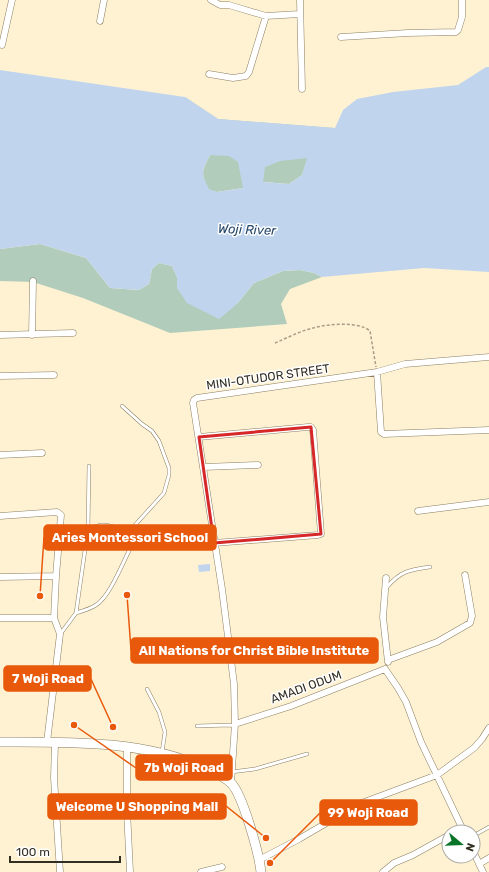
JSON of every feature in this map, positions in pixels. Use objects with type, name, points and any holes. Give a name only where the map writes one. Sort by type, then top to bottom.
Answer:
[{"type":"main road","points":[[0,742],[51,742],[127,748],[186,760],[211,771],[231,783],[237,793],[247,817],[260,860],[261,872]]},
{"type":"street","points":[[2,45],[12,0]]},
{"type":"street","points":[[100,21],[104,0]]},
{"type":"street","points":[[211,0],[220,5],[229,5],[266,16],[300,14]]},
{"type":"street","points":[[300,0],[302,89]]},
{"type":"street","points":[[341,37],[456,32],[462,16],[462,0]]},
{"type":"street","points":[[209,74],[233,78],[246,76],[249,72],[266,16]]},
{"type":"street","points":[[32,335],[33,281]]},
{"type":"street","points":[[0,335],[73,333]]},
{"type":"street","name":"MINI-OTUDOR STREET","points":[[231,783],[235,725],[233,676],[222,589],[194,400],[197,398],[377,372],[405,364],[489,357]]},
{"type":"street","points":[[377,372],[381,432],[384,434],[489,430]]},
{"type":"street","points":[[0,376],[54,375]]},
{"type":"street","points":[[200,436],[308,427],[313,430],[320,534],[318,536],[214,543]]},
{"type":"street","points":[[0,455],[42,453]]},
{"type":"street","points":[[204,467],[258,465]]},
{"type":"street","points":[[418,511],[489,502]]},
{"type":"street","points":[[0,516],[57,512],[61,515],[54,618],[60,634],[51,742],[60,872]]},
{"type":"street","points":[[388,660],[437,642],[470,623],[472,616],[465,575]]},
{"type":"street","points":[[0,578],[56,576]]},
{"type":"street","points":[[386,578],[383,617],[388,660],[385,669],[406,702],[421,742],[460,824]]},
{"type":"street","points":[[0,618],[54,618]]},
{"type":"street","name":"AMADI ODUM","points":[[235,725],[291,706],[385,669]]},
{"type":"street","points":[[260,860],[300,839],[359,804],[437,775],[474,748],[489,728]]},
{"type":"street","points":[[127,748],[127,811],[130,872]]},
{"type":"street","points":[[383,872],[394,863],[418,853],[441,840]]},
{"type":"street","points":[[479,864],[483,872]]},
{"type":"street","points":[[201,872],[222,867]]},
{"type":"lane","points":[[122,406],[152,431],[159,441],[167,462],[169,475],[164,493],[126,535]]},
{"type":"lane","points":[[60,634],[76,613],[88,529],[89,466]]},
{"type":"lane","points":[[76,613],[96,605],[108,593],[130,550],[131,544],[126,535],[118,530],[100,525],[88,529]]},
{"type":"lane","points":[[385,589],[400,574],[430,567]]},
{"type":"lane","points":[[147,689],[159,712],[166,732],[162,754]]},
{"type":"lane","points":[[197,726],[235,725]]},
{"type":"lane","points":[[231,772],[255,769],[307,754]]},
{"type":"path","points":[[275,343],[313,328],[335,325],[359,325],[366,327],[370,331],[377,372]]},
{"type":"highlighted area","points":[[311,427],[321,534],[214,543],[199,437]]},
{"type":"green space","points":[[185,97],[218,119],[335,128],[308,158],[302,175],[289,184],[263,182],[243,188],[217,192],[209,190],[204,179],[203,172],[210,155]]},
{"type":"green space","points":[[40,244],[86,258],[110,288],[139,290],[149,284],[152,269],[159,263],[172,266],[177,277],[177,288],[237,304],[254,283],[283,271],[300,270],[314,273],[322,277],[290,289],[281,304],[287,324],[170,333],[83,298],[33,282],[0,281],[0,249]]},
{"type":"water","name":"Woji River","points":[[486,67],[489,67],[489,272],[424,268],[322,277],[314,273],[300,270],[283,271],[254,283],[237,304],[219,319],[187,303],[177,288],[177,277],[172,266],[159,263],[152,269],[149,284],[139,290],[110,288],[86,258],[40,244],[0,249],[0,70],[185,97],[218,119],[335,128],[343,110],[357,99],[393,92],[458,85]],"holes":[[[210,155],[229,156],[238,162],[243,188],[217,192],[209,189],[204,179],[203,172]],[[307,158],[302,175],[289,184],[263,182],[265,167],[280,161]]]},
{"type":"water","points":[[210,564],[210,571],[199,572],[198,565]]},
{"type":"place","name":"All Nations for Christ Bible Institute","points":[[127,595]]},
{"type":"place","name":"Aries Montessori School","points":[[40,596]]},
{"type":"place","name":"7b Woji Road","points":[[74,725]]},
{"type":"place","name":"7 Woji Road","points":[[113,727]]},
{"type":"place","name":"Welcome U Shopping Mall","points":[[266,838]]},
{"type":"place","name":"99 Woji Road","points":[[270,863]]}]
